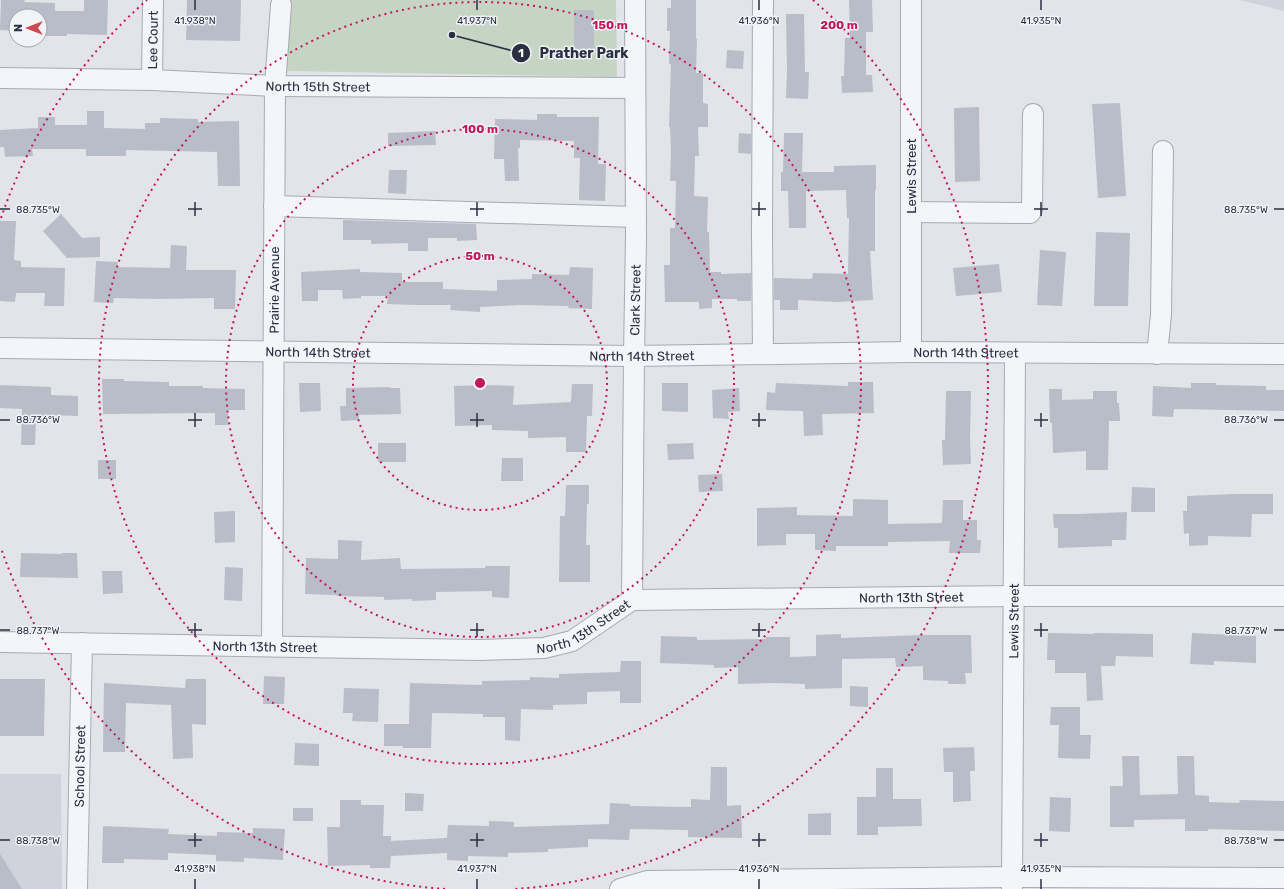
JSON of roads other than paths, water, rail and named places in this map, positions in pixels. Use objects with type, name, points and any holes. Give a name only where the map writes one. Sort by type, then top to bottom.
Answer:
[{"type":"street","name":"Lee Court","points":[[152,80],[153,0]]},
{"type":"street","name":"Clark Street","points":[[632,600],[636,217],[635,0]]},
{"type":"street","points":[[763,0],[763,354]]},
{"type":"street","name":"Lewis Street","points":[[911,0],[911,352]]},
{"type":"street","name":"Prairie Avenue","points":[[272,646],[275,86],[281,5]]},
{"type":"street","name":"North 15th Street","points":[[0,78],[152,80],[275,86],[635,88]]},
{"type":"street","points":[[911,212],[1030,213],[1032,210],[1033,114]]},
{"type":"street","points":[[1157,354],[1160,315],[1163,151]]},
{"type":"street","points":[[274,206],[636,217]]},
{"type":"street","name":"North 14th Street","points":[[0,348],[634,356],[911,352],[1284,354]]},
{"type":"street","name":"Lewis Street","points":[[1012,883],[1015,353]]},
{"type":"street","name":"North 13th Street","points":[[0,642],[480,650],[544,648],[572,641],[632,600],[1014,596],[1284,596]]},
{"type":"street","name":"School Street","points":[[77,889],[82,643]]},
{"type":"street","points":[[620,889],[647,885],[1012,883],[1284,878]]},
{"type":"place","name":"Prather Park","points":[[452,35]]}]
